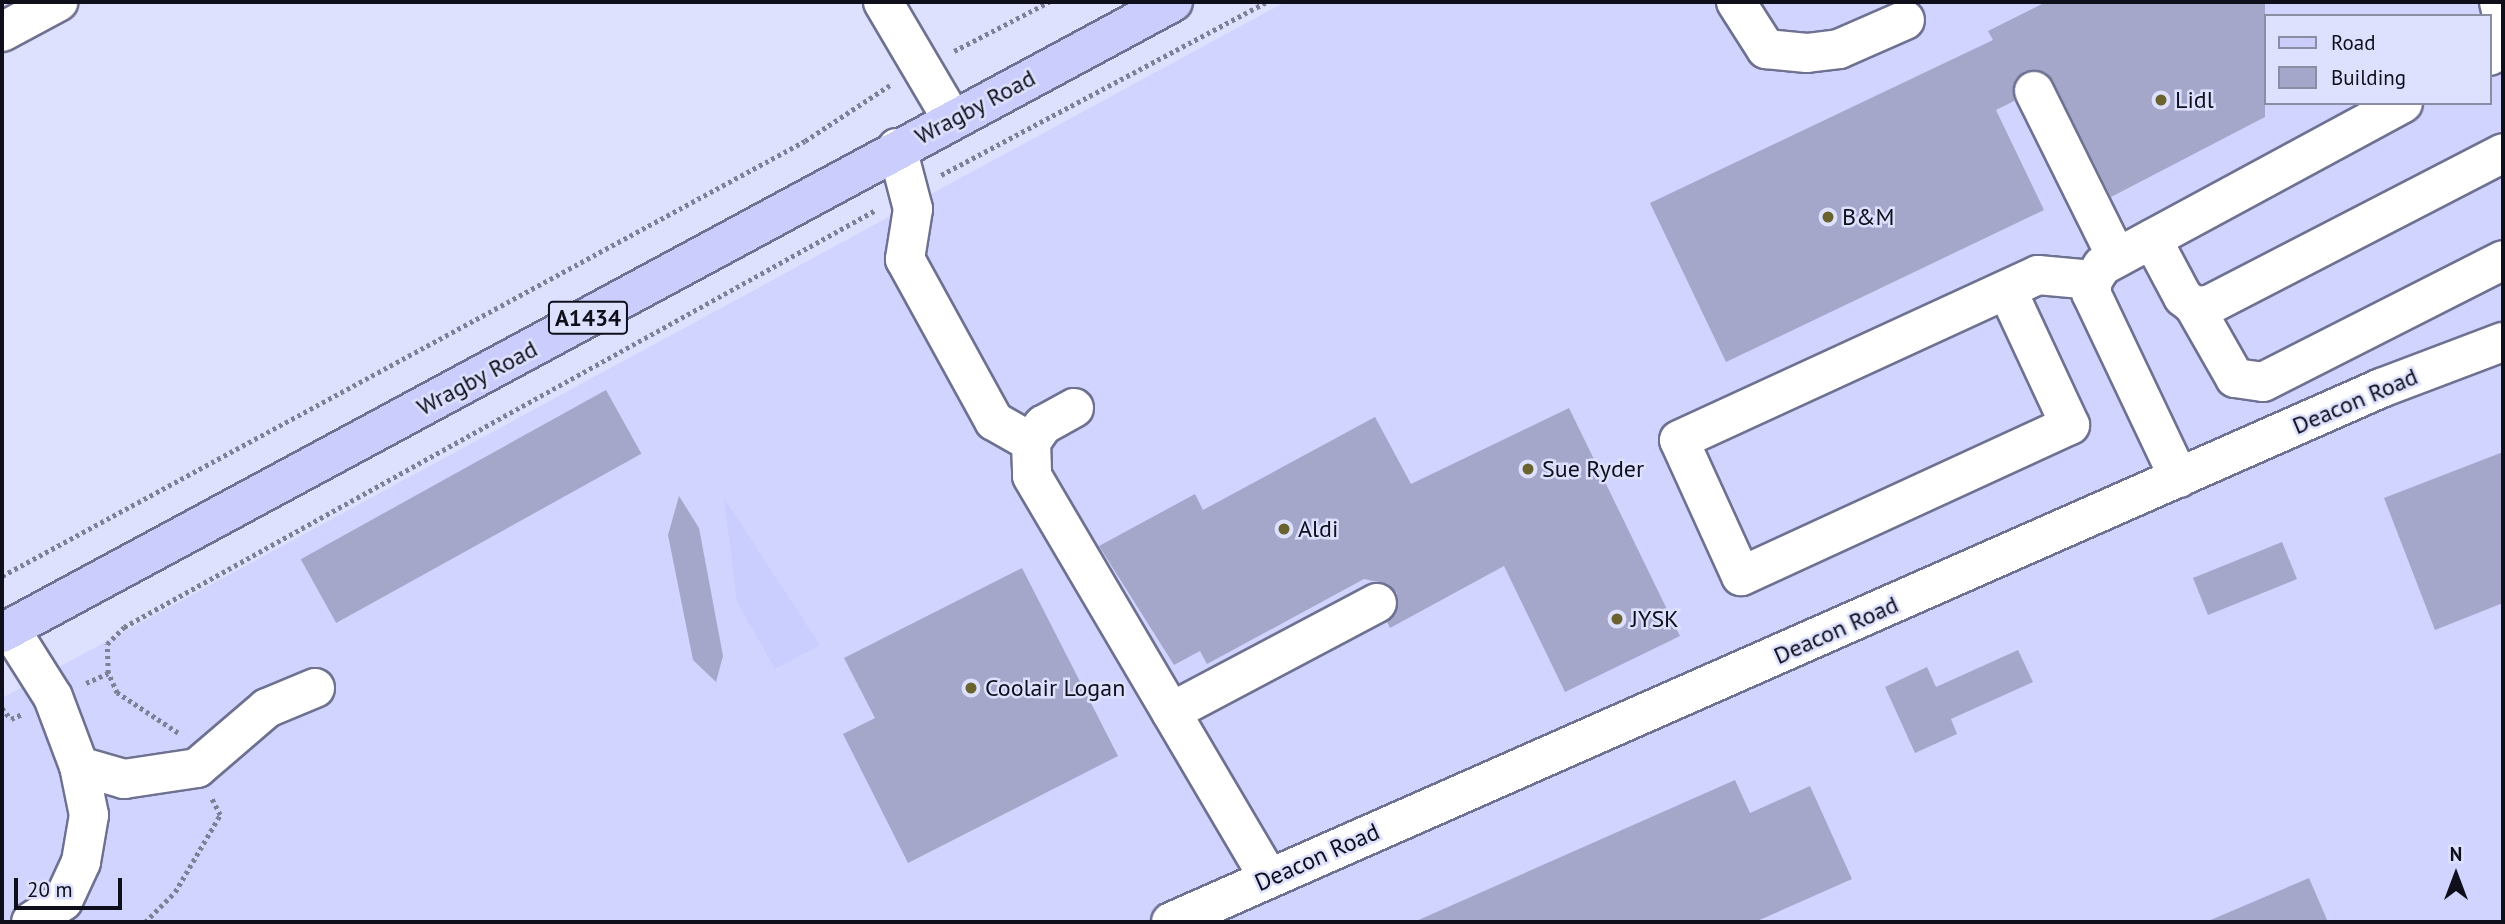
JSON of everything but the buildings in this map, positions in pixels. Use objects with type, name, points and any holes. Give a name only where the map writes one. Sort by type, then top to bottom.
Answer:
[{"type":"main road","name":"Wragby Road","points":[[6,631],[952,118],[1174,2]]},
{"type":"street","points":[[883,2],[952,118]]},
{"type":"street","points":[[1736,2],[1766,49],[1807,53],[1839,49],[1905,20]]},
{"type":"street","points":[[2499,2],[2503,19]]},
{"type":"street","points":[[2,32],[48,4]]},
{"type":"street","points":[[2034,91],[2105,269]]},
{"type":"street","points":[[2179,478],[2091,293],[2105,269],[2152,239],[2399,105]]},
{"type":"street","points":[[897,148],[913,209],[905,259],[994,421],[1031,442]]},
{"type":"street","points":[[2194,306],[2209,305],[2503,153]]},
{"type":"street","points":[[2152,239],[2235,378],[2263,382],[2503,260]]},
{"type":"street","points":[[2007,289],[2070,425],[1741,576],[1679,440],[2007,289],[2038,275],[2105,269]]},
{"type":"street","name":"Deacon Road","points":[[1171,922],[2381,388],[2503,342]]},
{"type":"street","points":[[1074,408],[1043,425],[1031,442],[1032,476],[1269,878]]},
{"type":"street","points":[[1171,712],[1377,603]]},
{"type":"street","points":[[6,631],[53,697],[79,766],[89,815],[82,862],[63,901],[32,922]]},
{"type":"street","points":[[79,766],[124,779],[197,768],[267,708],[315,688]]},
{"type":"path","points":[[962,46],[1049,2]]},
{"type":"path","points":[[108,673],[107,644],[124,627],[909,192],[1266,2]]},
{"type":"path","points":[[2,576],[805,141],[883,89]]},
{"type":"path","points":[[2,708],[11,719]]},
{"type":"shaded area","points":[[1285,2],[2503,2],[2503,922],[2,922],[2,698]]},
{"type":"shaded area","points":[[724,498],[820,645],[775,669],[737,602]]},
{"type":"place","name":"Lidl","points":[[2161,100]]},
{"type":"place","name":"B&M","points":[[1828,217]]},
{"type":"place","name":"Sue Ryder","points":[[1528,469]]},
{"type":"place","name":"Aldi","points":[[1284,529]]},
{"type":"place","name":"JYSK","points":[[1617,619]]},
{"type":"place","name":"Coolair Logan","points":[[971,688]]}]
